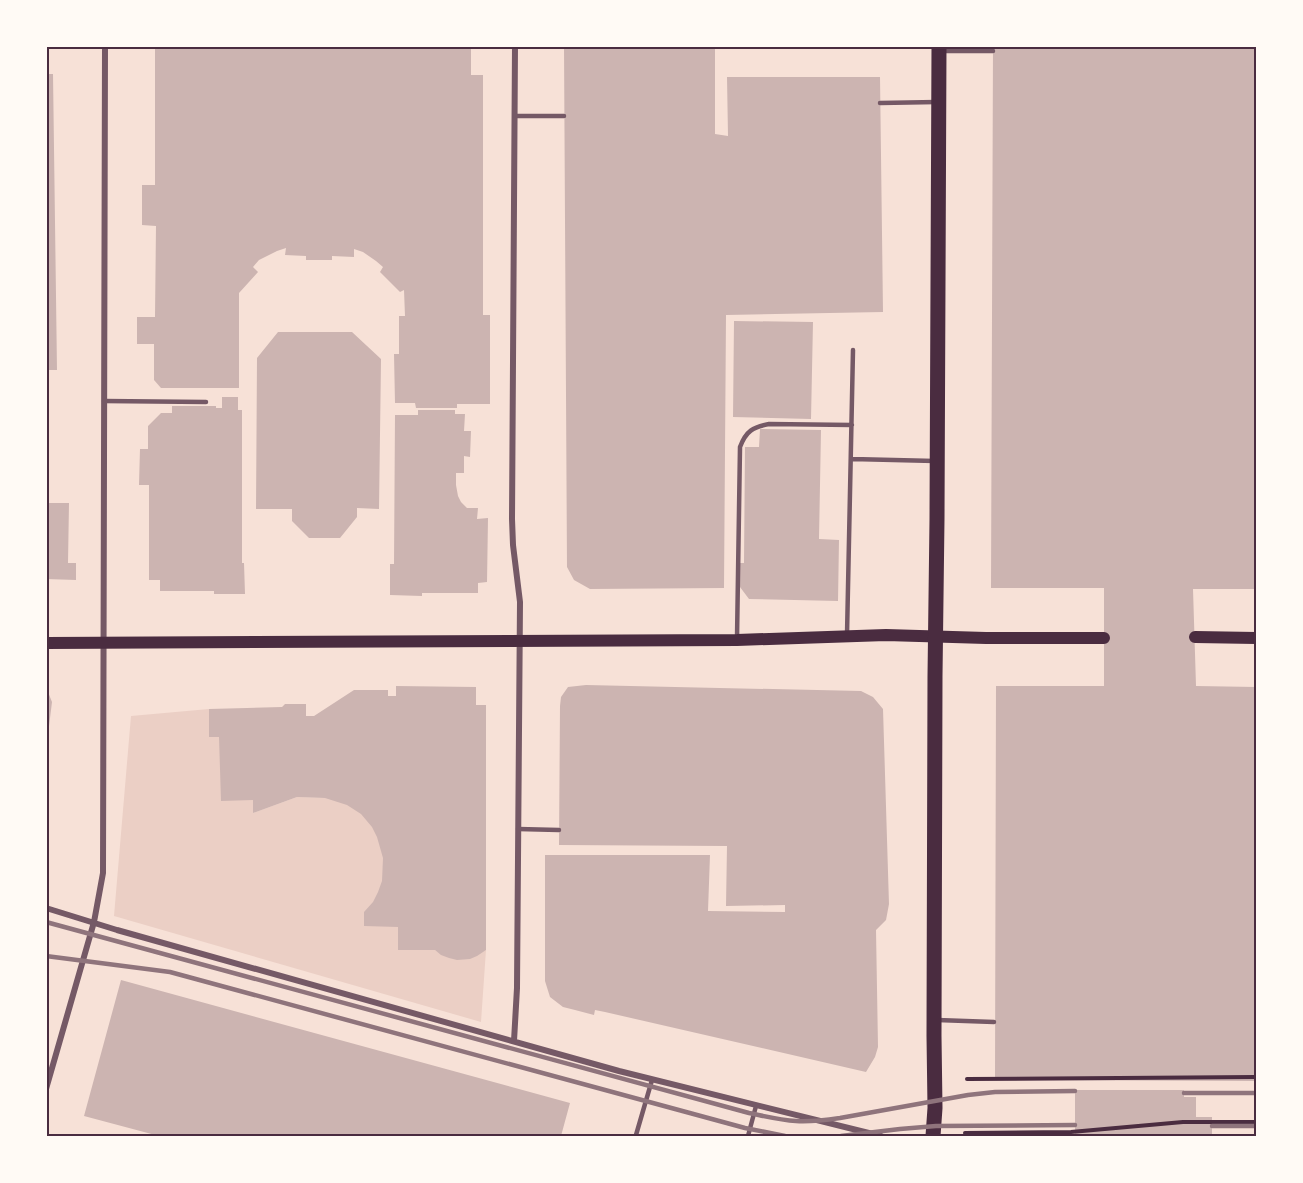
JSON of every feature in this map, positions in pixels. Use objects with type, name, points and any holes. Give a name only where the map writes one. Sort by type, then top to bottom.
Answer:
[{"type":"main road","points":[[933,1137],[935,1108],[939,49]]},
{"type":"main road","points":[[46,642],[737,640],[886,635],[1104,638]]},
{"type":"main road","points":[[1195,637],[1257,638]]},
{"type":"street","points":[[46,1089],[94,922],[104,873],[105,46]]},
{"type":"street","points":[[514,1041],[517,1008],[520,641],[520,602],[512,519],[515,46]]},
{"type":"street","points":[[46,908],[652,1080],[881,1137]]},
{"type":"lane","points":[[939,49],[993,51]]},
{"type":"lane","points":[[880,103],[938,102]]},
{"type":"lane","points":[[515,116],[564,116]]},
{"type":"lane","points":[[847,636],[853,350]]},
{"type":"lane","points":[[104,401],[206,402]]},
{"type":"lane","points":[[737,640],[740,447],[743,439],[748,432],[758,426],[769,424],[852,426]]},
{"type":"lane","points":[[852,459],[938,461]]},
{"type":"lane","points":[[518,829],[559,830]]},
{"type":"lane","points":[[935,1020],[994,1022]]},
{"type":"lane","points":[[636,1136],[652,1080]]},
{"type":"lane","points":[[748,1137],[756,1106]]},
{"type":"path","points":[[967,1080],[1257,1077]]},
{"type":"path","points":[[965,1133],[1071,1132],[1183,1122],[1257,1122]]},
{"type":"shaded area","points":[[209,709],[209,737],[219,737],[253,800],[253,813],[297,797],[325,798],[325,717],[435,950],[449,957],[460,959],[486,950],[481,1022],[114,916],[131,716]]},
{"type":"building","points":[[155,46],[471,46],[471,75],[483,75],[483,315],[490,315],[490,404],[457,404],[457,408],[416,408],[415,403],[395,403],[394,354],[399,354],[399,316],[405,316],[404,290],[400,292],[380,272],[383,267],[376,261],[354,249],[354,257],[332,256],[332,260],[306,260],[306,256],[285,255],[286,248],[259,260],[253,267],[258,272],[239,293],[239,388],[161,388],[154,380],[154,344],[137,344],[137,317],[155,317],[156,226],[142,225],[142,185],[155,185]]},
{"type":"building","points":[[564,46],[715,46],[715,134],[728,136],[727,77],[880,77],[883,312],[726,315],[724,588],[590,589],[574,580],[567,567]]},
{"type":"building","points":[[993,46],[1256,46],[1256,589],[1193,589],[1196,686],[1256,687],[1256,1081],[995,1080],[996,686],[1104,686],[1104,588],[991,588]]},
{"type":"building","points":[[46,74],[53,74],[57,370],[46,370]]},
{"type":"building","points":[[734,321],[813,322],[811,419],[733,417]]},
{"type":"building","points":[[278,332],[352,332],[381,359],[379,509],[357,508],[357,517],[340,538],[309,538],[292,521],[292,509],[256,509],[257,358]]},
{"type":"building","points":[[222,397],[238,397],[238,410],[242,410],[242,563],[244,563],[245,594],[214,594],[214,591],[160,591],[160,580],[149,580],[149,485],[139,485],[140,449],[148,449],[148,426],[161,413],[172,413],[172,406],[222,408]]},
{"type":"building","points":[[418,410],[455,410],[455,414],[465,414],[464,431],[471,431],[470,457],[464,456],[464,473],[456,473],[456,485],[461,502],[467,508],[478,508],[477,519],[488,518],[487,582],[478,583],[478,593],[390,595],[390,564],[394,564],[395,415],[418,415]]},
{"type":"building","points":[[760,429],[821,430],[819,539],[839,540],[838,601],[749,599],[740,587],[740,563],[744,563],[745,447],[759,447]]},
{"type":"building","points":[[48,503],[69,503],[68,563],[76,563],[76,580],[46,579]]},
{"type":"building","points":[[586,685],[861,691],[873,697],[883,709],[889,904],[886,920],[876,930],[878,1047],[866,1072],[605,1012],[595,1010],[594,1015],[563,1007],[550,997],[545,981],[545,855],[710,855],[708,911],[785,912],[785,905],[726,906],[727,846],[559,845],[561,697],[568,687]]},
{"type":"building","points":[[396,686],[476,687],[476,705],[486,705],[486,950],[470,959],[449,958],[435,950],[398,950],[398,927],[364,926],[364,912],[373,902],[382,881],[383,858],[372,827],[361,814],[347,805],[325,798],[297,797],[253,813],[253,800],[221,801],[219,737],[209,737],[209,709],[306,704],[306,716],[314,716],[354,690],[388,690],[388,696],[396,696]]},
{"type":"building","points":[[46,687],[52,702],[48,734],[46,734]]},
{"type":"building","points":[[121,980],[570,1103],[561,1136],[159,1136],[84,1116]]},
{"type":"building","points":[[1075,1090],[1184,1090],[1184,1097],[1196,1097],[1196,1117],[1212,1117],[1212,1136],[1075,1136]]},
{"type":"railway","points":[[46,922],[778,1119],[813,1121],[995,1092],[1075,1091]]},
{"type":"railway","points":[[46,956],[170,972],[745,1128],[785,1136]]},
{"type":"railway","points":[[1184,1093],[1256,1093]]},
{"type":"railway","points":[[841,1136],[936,1126],[1075,1125]]},
{"type":"railway","points":[[1212,1126],[1256,1126]]}]
